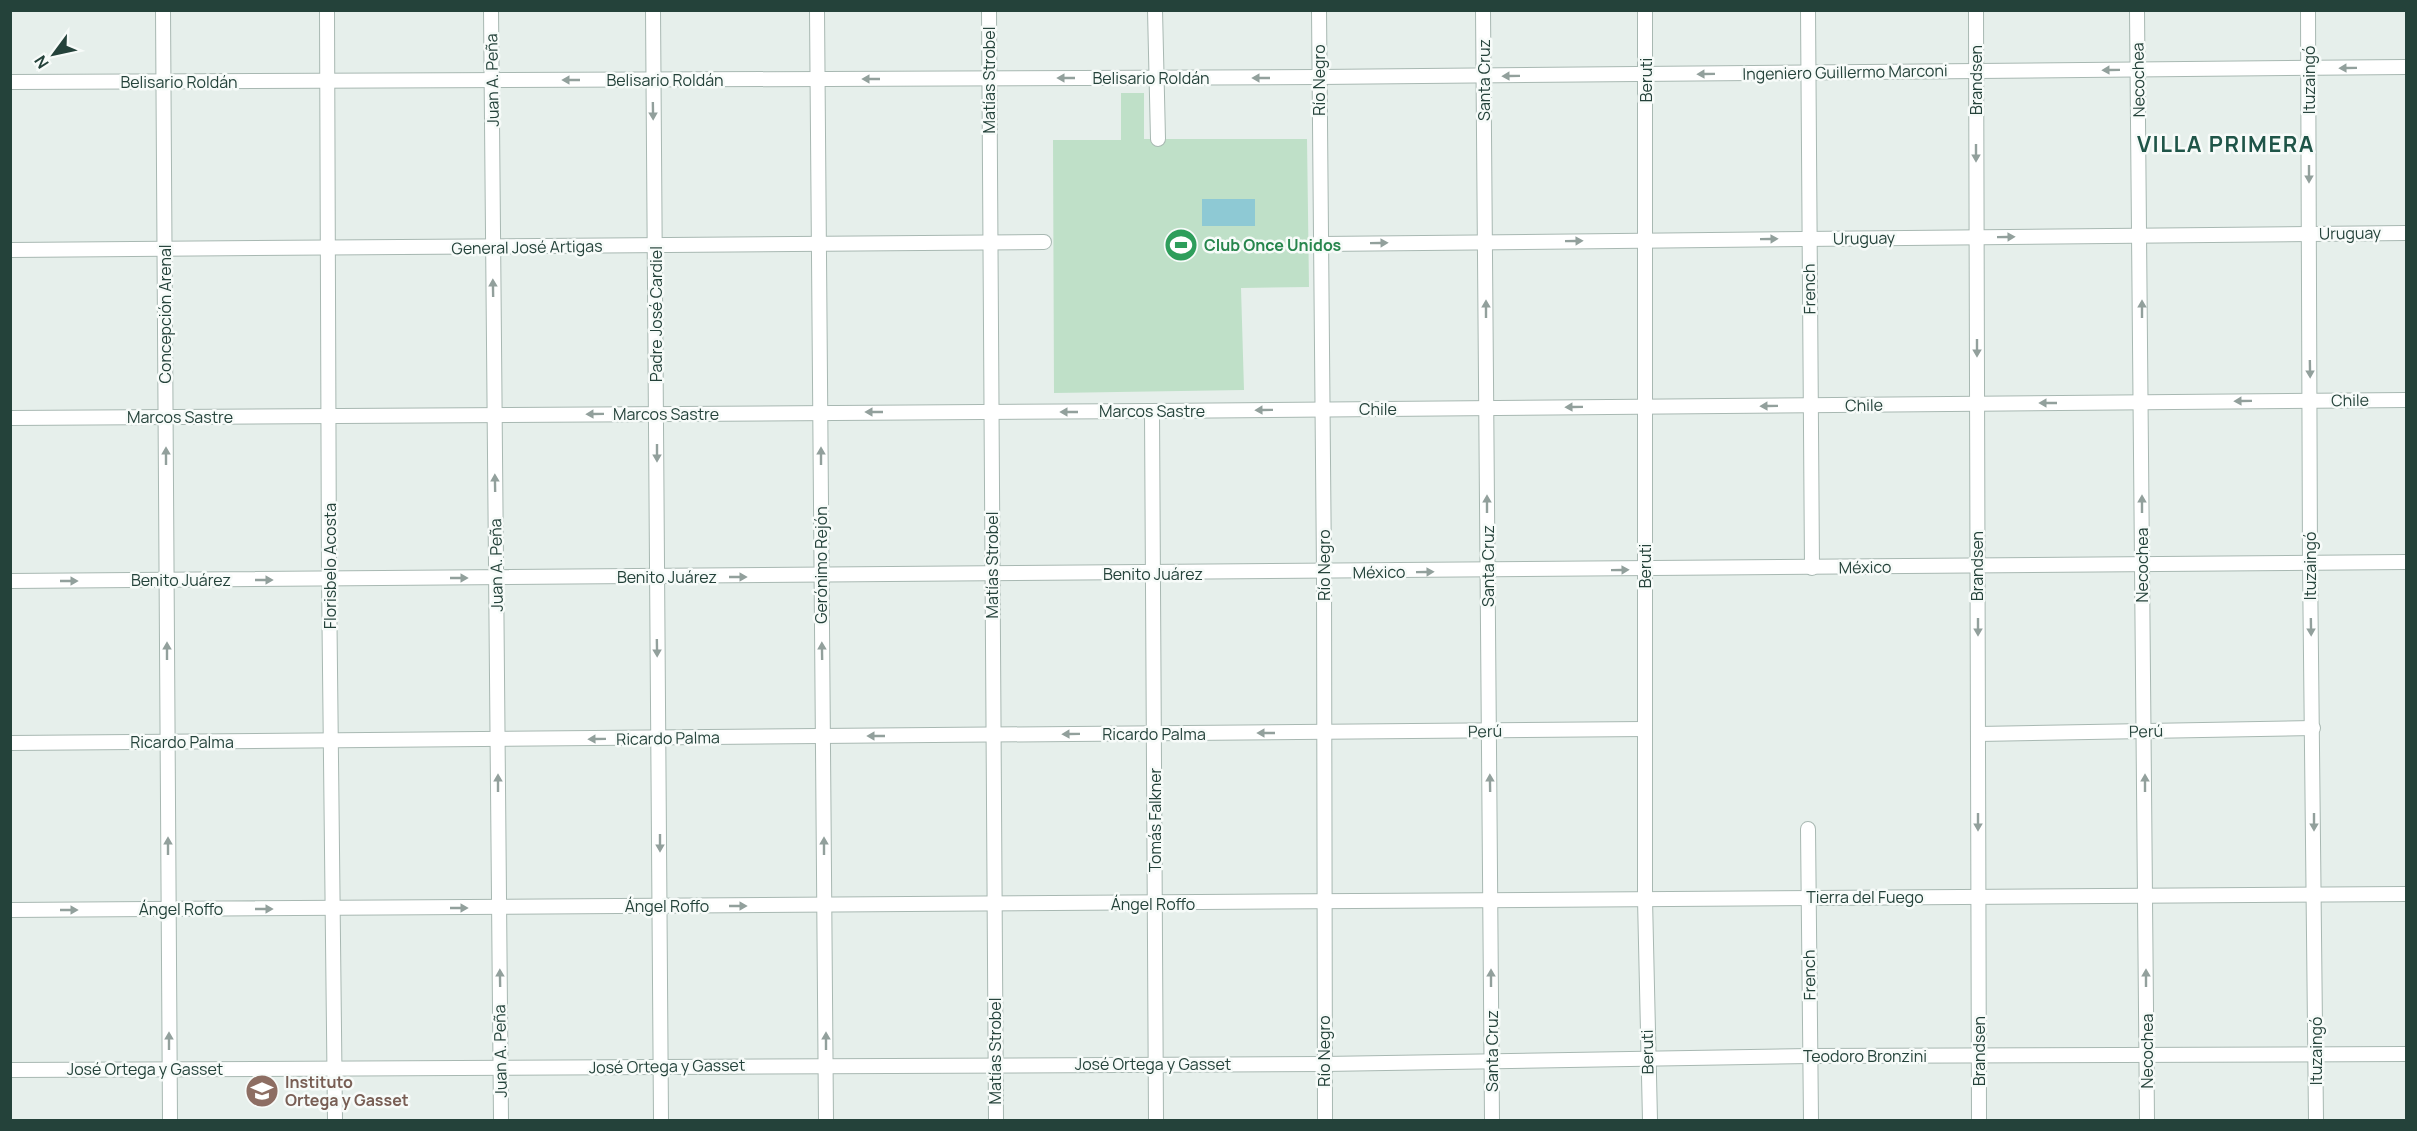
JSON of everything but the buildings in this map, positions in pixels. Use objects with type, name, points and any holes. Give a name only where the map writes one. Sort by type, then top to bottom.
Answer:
[{"type":"street","name":"Concepción Arenal","points":[[163,10],[170,1120]]},
{"type":"street","name":"Florisbelo Acosta","points":[[327,10],[329,579],[335,1120]]},
{"type":"street","name":"Juan A. Peña","points":[[491,10],[501,1120]]},
{"type":"street","name":"Padre José Cardiel","points":[[653,10],[662,1120]]},
{"type":"street","name":"Gerónimo Rejón","points":[[817,10],[826,1120]]},
{"type":"street","name":"Matías Strobel","points":[[989,10],[996,1120]]},
{"type":"street","points":[[1155,10],[1158,139]]},
{"type":"street","name":"Río Negro","points":[[1319,10],[1325,732],[1325,1120]]},
{"type":"street","name":"Santa Cruz","points":[[1483,10],[1492,1120]]},
{"type":"street","name":"Beruti","points":[[1645,10],[1645,899],[1650,1120]]},
{"type":"street","name":"French","points":[[1808,10],[1812,568]]},
{"type":"street","name":"Brandsen","points":[[1976,10],[1979,1120]]},
{"type":"street","name":"Necochea","points":[[2137,10],[2147,1120]]},
{"type":"street","name":"Ituzaingó","points":[[2308,10],[2310,563],[2316,1120]]},
{"type":"street","name":"Ingeniero Guillermo Marconi","points":[[1319,77],[2406,67]]},
{"type":"street","name":"Belisario Roldán","points":[[10,82],[1319,77]]},
{"type":"street","name":"Uruguay","points":[[1321,244],[2406,233]]},
{"type":"street","name":"General José Artigas","points":[[10,250],[1044,242]]},
{"type":"street","name":"Chile","points":[[1322,410],[2406,400]]},
{"type":"street","name":"Marcos Sastre","points":[[10,418],[1322,410]]},
{"type":"street","name":"Tomás Falkner","points":[[1152,411],[1156,1120]]},
{"type":"street","name":"México","points":[[1324,573],[2406,562]]},
{"type":"street","name":"Benito Juárez","points":[[10,581],[1324,573]]},
{"type":"street","name":"Perú","points":[[1978,734],[2313,728]]},
{"type":"street","name":"Perú","points":[[1325,732],[1645,729]]},
{"type":"street","name":"Ricardo Palma","points":[[10,743],[1325,732]]},
{"type":"street","name":"French","points":[[1808,829],[1811,1120]]},
{"type":"street","name":"Tierra del Fuego","points":[[1324,903],[2406,894]]},
{"type":"street","name":"Ángel Roffo","points":[[10,910],[1324,903]]},
{"type":"street","name":"Teodoro Bronzini","points":[[1324,1064],[1810,1056],[2406,1054]]},
{"type":"street","name":"José Ortega y Gasset","points":[[10,1070],[1324,1064]]},
{"type":"green space","name":"Club Once Unidos","points":[[1121,93],[1144,93],[1144,139],[1307,139],[1309,287],[1241,288],[1244,390],[1054,393],[1053,140],[1121,140]]},
{"type":"water","points":[[1202,199],[1255,199],[1255,226],[1202,226]]},
{"type":"place","name":"Club Once Unidos","points":[[1181,245]]},
{"type":"place","name":"Instituto Ortega y Gasset","points":[[262,1091]]},
{"type":"district","name":"VILLA PRIMERA","points":[[2226,144]]}]
